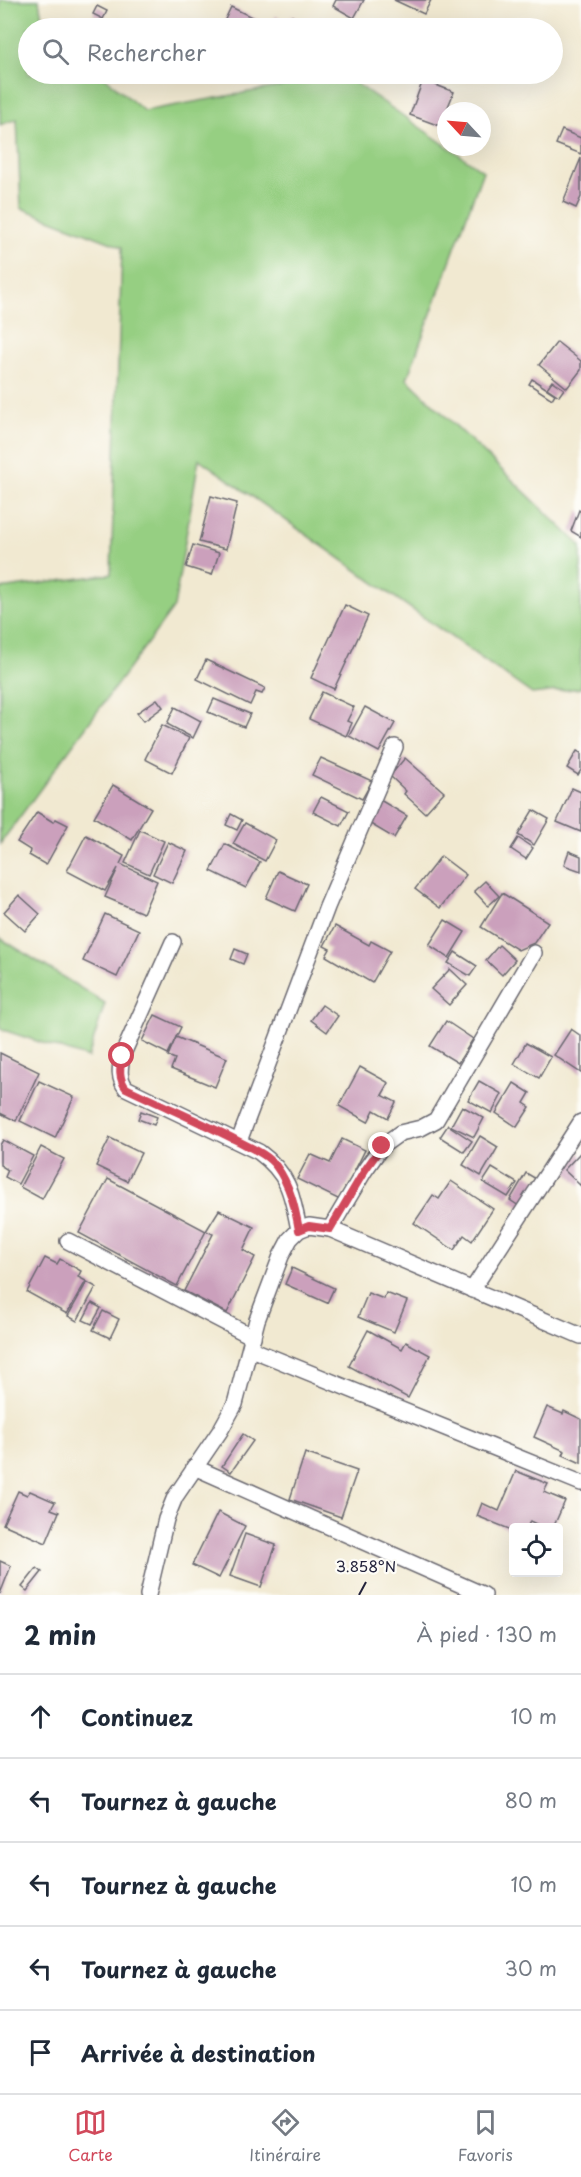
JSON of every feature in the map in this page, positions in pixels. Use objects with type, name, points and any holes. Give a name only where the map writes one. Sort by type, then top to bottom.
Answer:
[{"type":"street","points":[[239,1142],[327,907],[395,747]]},
{"type":"street","points":[[172,942],[122,1056],[119,1071],[122,1082],[126,1088],[259,1152],[274,1163],[284,1178],[294,1203],[299,1230]]},
{"type":"street","points":[[330,1229],[382,1146],[400,1133],[421,1128],[436,1120],[534,954]]},
{"type":"street","points":[[472,1290],[581,1122]]},
{"type":"street","points":[[148,1595],[166,1519],[175,1497],[220,1431],[235,1404],[257,1320],[281,1256],[290,1239],[299,1230],[309,1226],[330,1229],[581,1336]]},
{"type":"street","points":[[68,1241],[252,1343],[581,1483]]},
{"type":"street","points":[[194,1467],[484,1595]]},
{"type":"green space","points":[[0,0],[39,0],[42,18],[18,18],[18,84],[113,84],[144,111],[294,84],[357,84],[437,139],[437,156],[461,156],[483,171],[407,379],[581,546],[581,688],[532,694],[199,459],[174,607],[0,844],[0,589],[111,574],[122,247],[21,208],[17,119],[0,125]]},
{"type":"green space","points":[[0,938],[105,1003],[88,1058],[0,1029]]},
{"type":"building","points":[[336,0],[364,0],[354,18],[333,6]]},
{"type":"building","points":[[394,0],[431,0],[424,14]]},
{"type":"building","points":[[97,6],[107,11],[104,18],[93,14]]},
{"type":"building","points":[[231,7],[254,18],[226,18]]},
{"type":"building","points":[[422,84],[433,84],[454,92],[450,102],[437,102],[437,125],[410,115]]},
{"type":"building","points":[[562,130],[581,138],[581,154],[556,144]]},
{"type":"building","points":[[581,158],[581,197],[576,208],[563,202]]},
{"type":"building","points":[[557,342],[581,361],[581,370],[567,388],[539,365]]},
{"type":"building","points":[[532,379],[555,394],[552,399],[529,384]]},
{"type":"building","points":[[552,381],[564,389],[559,396],[547,388]]},
{"type":"building","points":[[211,496],[237,503],[226,549],[199,542]]},
{"type":"building","points":[[579,510],[581,512],[581,537],[571,531]]},
{"type":"building","points":[[193,545],[219,553],[212,575],[186,567]]},
{"type":"building","points":[[345,605],[368,616],[334,689],[311,678]]},
{"type":"building","points":[[206,660],[265,688],[262,694],[256,692],[250,705],[197,679]]},
{"type":"building","points":[[322,692],[354,707],[347,721],[352,723],[346,736],[309,719]]},
{"type":"building","points":[[157,699],[163,707],[144,721],[137,713]]},
{"type":"building","points":[[214,699],[250,714],[244,727],[208,712]]},
{"type":"building","points":[[175,707],[201,721],[193,738],[167,724]]},
{"type":"building","points":[[365,707],[395,723],[379,752],[349,736]]},
{"type":"building","points":[[162,725],[189,738],[172,773],[145,759]]},
{"type":"building","points":[[577,751],[581,753],[581,770],[578,775],[567,768]]},
{"type":"building","points":[[321,758],[372,781],[362,799],[312,775]]},
{"type":"building","points":[[405,758],[444,792],[425,813],[404,794],[406,791],[390,776]]},
{"type":"building","points":[[113,785],[151,808],[132,840],[94,817]]},
{"type":"building","points":[[572,788],[581,792],[581,832],[557,822]]},
{"type":"building","points":[[321,797],[349,811],[341,826],[313,812]]},
{"type":"building","points":[[380,800],[407,816],[394,838],[367,822]]},
{"type":"building","points":[[533,810],[549,819],[534,845],[518,835]]},
{"type":"building","points":[[37,812],[53,822],[56,819],[68,825],[46,865],[29,855],[30,850],[17,842]]},
{"type":"building","points":[[231,814],[242,820],[237,830],[226,825]]},
{"type":"building","points":[[245,823],[276,840],[265,861],[233,844]]},
{"type":"building","points":[[140,830],[164,841],[149,874],[125,863]]},
{"type":"building","points":[[86,835],[124,856],[120,864],[157,881],[143,913],[105,897],[118,868],[105,891],[67,871]]},
{"type":"building","points":[[518,838],[533,848],[526,859],[511,849]]},
{"type":"building","points":[[168,842],[187,851],[172,883],[153,874]]},
{"type":"building","points":[[225,844],[260,862],[246,888],[211,871]]},
{"type":"building","points":[[569,851],[581,856],[581,871],[564,865]]},
{"type":"building","points":[[441,856],[466,875],[440,908],[415,889]]},
{"type":"building","points":[[278,871],[307,884],[295,911],[266,898]]},
{"type":"building","points":[[485,881],[499,896],[488,906],[474,891]]},
{"type":"building","points":[[502,893],[548,922],[534,943],[518,950],[481,927]]},
{"type":"building","points":[[19,895],[40,914],[25,931],[4,912]]},
{"type":"building","points":[[105,914],[139,930],[117,977],[83,961]]},
{"type":"building","points":[[445,920],[465,932],[449,958],[429,945]]},
{"type":"building","points":[[335,926],[369,945],[371,941],[390,951],[372,983],[326,956],[330,949],[324,946]]},
{"type":"building","points":[[499,945],[515,960],[502,975],[486,960]]},
{"type":"building","points":[[235,949],[247,954],[243,964],[231,959]]},
{"type":"building","points":[[455,952],[477,966],[470,976],[448,963]]},
{"type":"building","points":[[450,969],[467,985],[449,1005],[431,989]]},
{"type":"building","points":[[322,1005],[338,1016],[327,1032],[311,1020]]},
{"type":"building","points":[[155,1015],[181,1027],[168,1054],[142,1041]]},
{"type":"building","points":[[446,1021],[473,1039],[458,1063],[430,1046]]},
{"type":"building","points":[[571,1029],[581,1036],[581,1073],[554,1055]]},
{"type":"building","points":[[176,1037],[227,1058],[215,1087],[171,1069],[175,1059],[168,1056]]},
{"type":"building","points":[[526,1043],[551,1057],[539,1078],[514,1064]]},
{"type":"building","points":[[0,1053],[39,1072],[16,1121],[0,1113]]},
{"type":"building","points":[[360,1067],[389,1083],[382,1095],[396,1102],[388,1118],[374,1110],[368,1122],[339,1106]]},
{"type":"building","points":[[39,1081],[74,1097],[55,1138],[20,1121]]},
{"type":"building","points":[[479,1081],[502,1094],[492,1113],[468,1100]]},
{"type":"building","points":[[514,1083],[530,1093],[524,1103],[530,1107],[517,1127],[496,1113]]},
{"type":"building","points":[[462,1106],[484,1118],[474,1137],[451,1126]]},
{"type":"building","points":[[141,1111],[157,1117],[154,1125],[138,1119]]},
{"type":"building","points":[[448,1125],[472,1141],[464,1152],[440,1137]]},
{"type":"building","points":[[480,1136],[498,1147],[481,1176],[463,1165]]},
{"type":"building","points":[[110,1138],[141,1153],[127,1181],[96,1166]]},
{"type":"building","points":[[342,1139],[365,1150],[340,1200],[297,1179],[310,1154],[330,1163]]},
{"type":"building","points":[[3,1140],[33,1156],[18,1184],[5,1177],[8,1170],[0,1165],[0,1145]]},
{"type":"building","points":[[41,1147],[64,1159],[42,1199],[20,1187]]},
{"type":"building","points":[[581,1152],[581,1186],[564,1170]]},
{"type":"building","points":[[492,1168],[517,1183],[508,1197],[483,1182]]},
{"type":"building","points":[[526,1173],[538,1180],[522,1208],[510,1200]]},
{"type":"building","points":[[108,1179],[206,1231],[177,1286],[79,1233]]},
{"type":"building","points":[[451,1181],[493,1209],[472,1241],[464,1235],[454,1250],[414,1223],[433,1195],[439,1199]]},
{"type":"building","points":[[219,1210],[254,1227],[243,1250],[255,1257],[227,1313],[184,1291],[213,1234],[206,1231]]},
{"type":"building","points":[[45,1258],[57,1264],[60,1259],[81,1271],[78,1277],[86,1281],[67,1314],[27,1292]]},
{"type":"building","points":[[292,1268],[334,1288],[327,1303],[285,1284]]},
{"type":"building","points":[[87,1282],[96,1287],[77,1321],[68,1316]]},
{"type":"building","points":[[368,1293],[384,1299],[386,1293],[407,1301],[394,1332],[358,1317]]},
{"type":"building","points":[[92,1303],[101,1308],[92,1324],[83,1320]]},
{"type":"building","points":[[103,1311],[119,1319],[110,1338],[93,1330]]},
{"type":"building","points":[[368,1330],[402,1349],[406,1342],[430,1355],[408,1398],[349,1366]]},
{"type":"building","points":[[547,1407],[563,1414],[564,1411],[581,1419],[581,1463],[563,1455],[565,1451],[534,1437]]},
{"type":"building","points":[[243,1434],[253,1441],[231,1472],[222,1466]]},
{"type":"building","points":[[305,1453],[357,1471],[341,1517],[290,1499]]},
{"type":"building","points":[[516,1471],[548,1484],[544,1492],[565,1501],[555,1523],[530,1521],[529,1523],[509,1523],[509,1529],[477,1516],[482,1503],[499,1511]]},
{"type":"building","points":[[18,1491],[27,1495],[30,1491],[55,1502],[51,1509],[59,1512],[46,1543],[3,1524]]},
{"type":"building","points":[[218,1512],[245,1526],[219,1578],[192,1565]]},
{"type":"building","points":[[245,1534],[276,1545],[261,1587],[230,1576]]},
{"type":"building","points":[[0,1561],[11,1566],[0,1594]]},
{"type":"building","points":[[37,1568],[42,1572],[27,1591],[22,1587]]},
{"type":"route","points":[[122,1056],[119,1071],[126,1088],[227,1135],[274,1163],[284,1178],[294,1203],[299,1230],[309,1226],[330,1229],[382,1146]]}]
